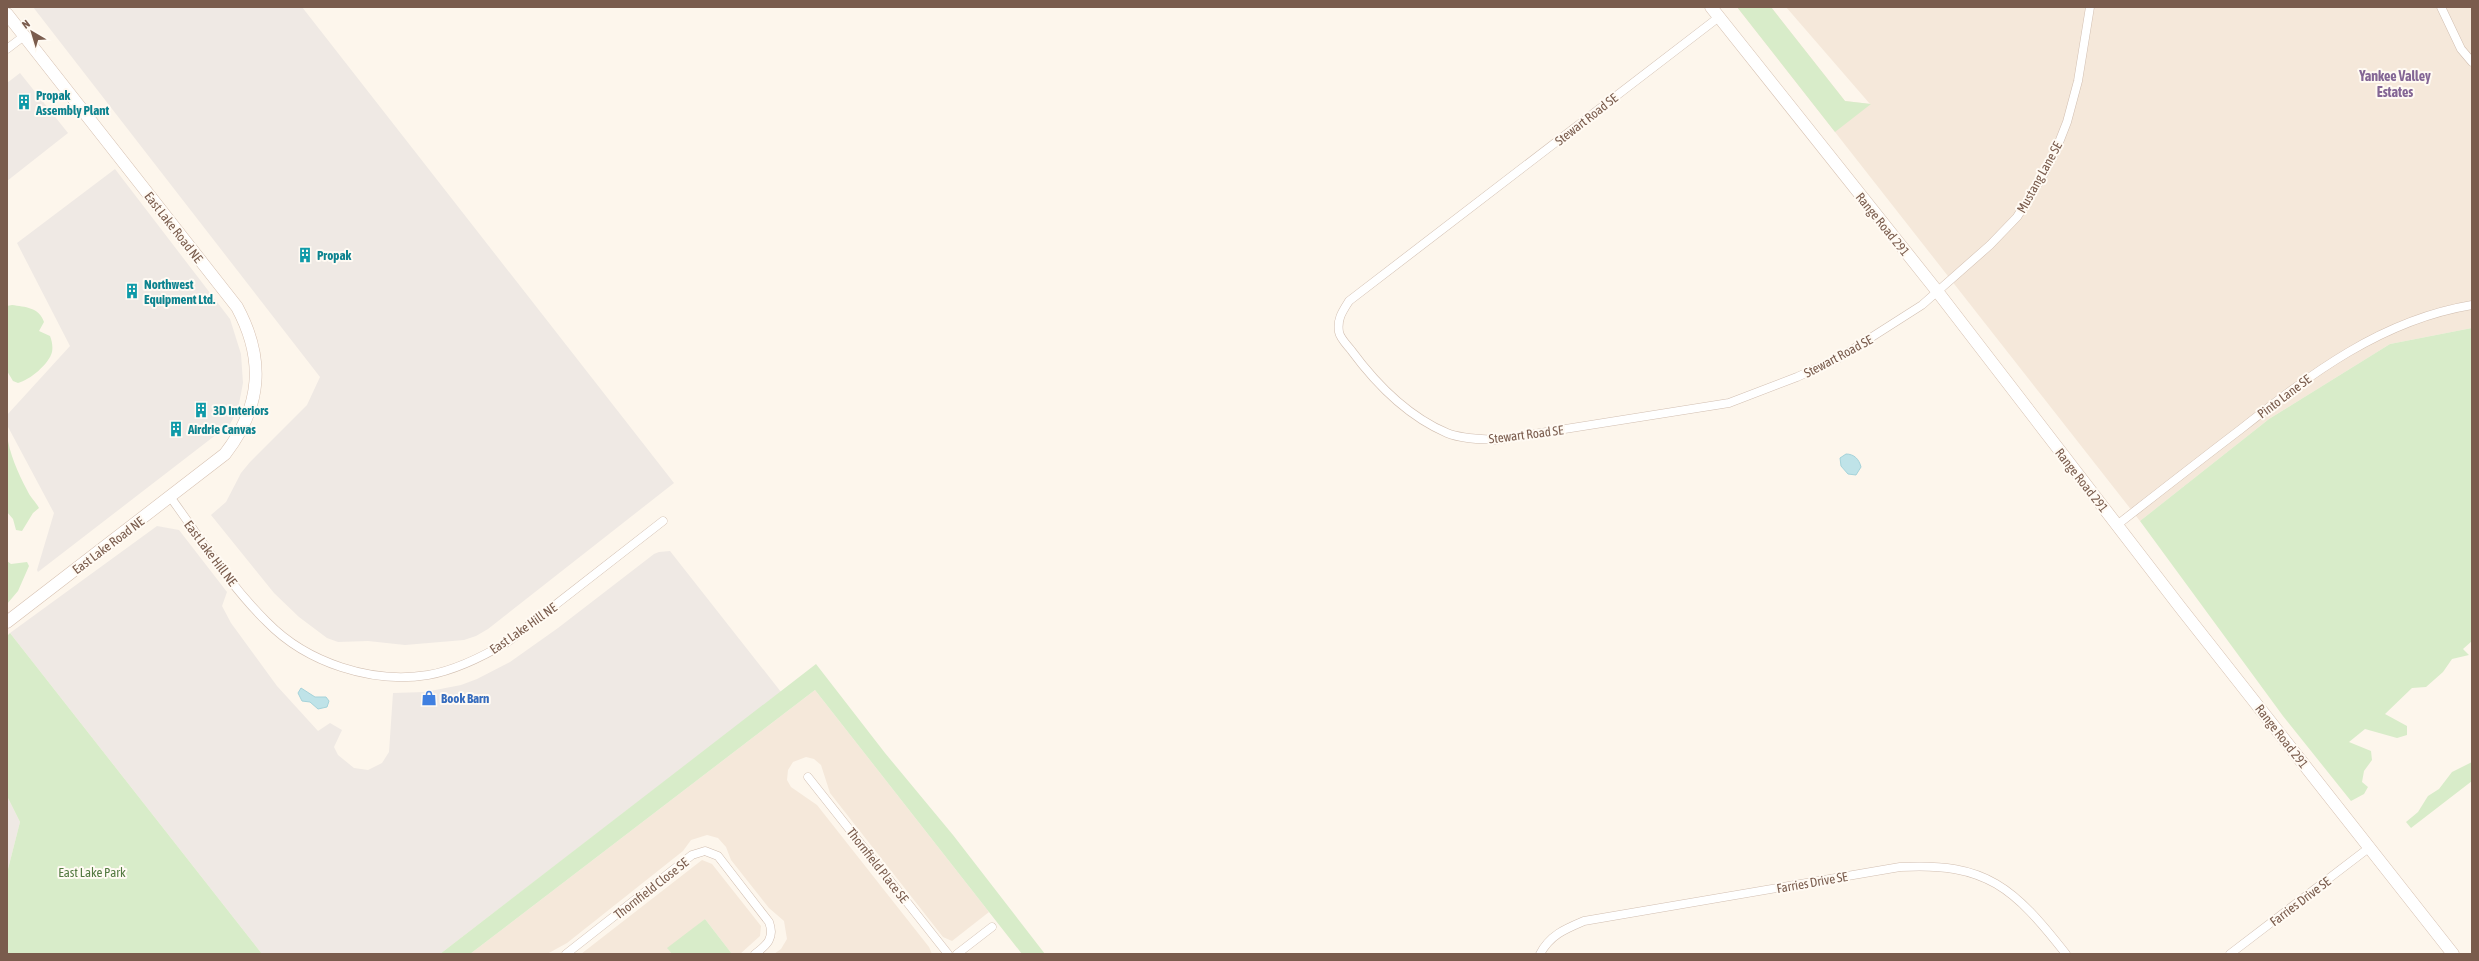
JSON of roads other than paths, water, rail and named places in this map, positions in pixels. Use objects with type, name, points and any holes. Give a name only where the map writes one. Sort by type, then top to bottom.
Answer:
[{"type":"street","name":"Range Road 291","points":[[1711,7],[1937,291],[2117,525],[2453,954]]},
{"type":"street","name":"Mustang Lane SE","points":[[1937,291],[1990,244],[2017,217],[2044,174],[2067,122],[2078,81],[2090,7]]},
{"type":"street","points":[[2441,7],[2461,49],[2472,62]]},
{"type":"street","name":"East Lake Road NE","points":[[7,14],[237,307],[250,335],[256,374],[254,398],[246,423],[225,454],[171,498],[7,622]]},
{"type":"street","name":"Stewart Road SE","points":[[1719,17],[1349,301],[1339,317],[1339,334],[1373,380],[1419,418],[1448,433],[1467,438],[1496,440],[1537,434],[1729,403],[1797,378],[1839,358],[1887,329],[1922,305],[1937,291]]},
{"type":"street","points":[[7,49],[24,36]]},
{"type":"street","name":"Pinto Lane SE","points":[[2117,525],[2302,381],[2356,346],[2426,315],[2472,305]]},
{"type":"street","name":"East Lake Hill NE","points":[[171,498],[244,597],[267,623],[284,637],[313,656],[336,666],[396,676],[428,675],[458,666],[486,654],[509,641],[663,521]]},
{"type":"street","name":"Thornfield Place SE","points":[[808,777],[948,954]]},
{"type":"street","name":"Farries Drive SE","points":[[2230,954],[2370,847]]},
{"type":"street","name":"Thornfield Close SE","points":[[566,954],[692,855],[705,851],[718,856],[769,922],[772,932],[771,938],[767,944],[755,954]]},
{"type":"street","name":"Farries Drive SE","points":[[1540,954],[1545,944],[1558,932],[1584,921],[1900,867],[1927,866],[1958,869],[1981,875],[2006,891],[2033,914],[2066,954]]},
{"type":"street","points":[[958,954],[992,927]]},
{"type":"water","points":[[1846,454],[1854,456],[1859,462],[1861,467],[1856,475],[1848,474],[1841,466],[1840,458]]},
{"type":"water","points":[[301,688],[315,697],[326,697],[329,701],[327,707],[318,709],[310,702],[302,701],[298,693]]},
{"type":"place","name":"Propak Assembly Plant","points":[[24,102]]},
{"type":"place","name":"Propak","points":[[305,255]]},
{"type":"place","name":"Northwest Equipment Ltd.","points":[[132,291]]},
{"type":"place","name":"3D Interiors","points":[[201,410]]},
{"type":"place","name":"Airdrie Canvas","points":[[176,429]]},
{"type":"place","name":"Book Barn","points":[[429,698]]},
{"type":"district","name":"Yankee Valley Estates","points":[[2395,84]]},
{"type":"park label","name":"East Lake Park","points":[[92,872]]}]
